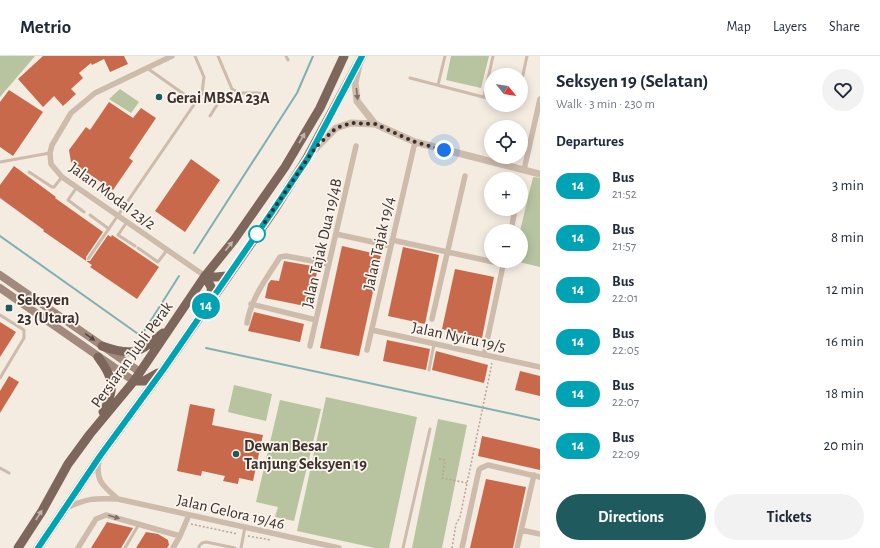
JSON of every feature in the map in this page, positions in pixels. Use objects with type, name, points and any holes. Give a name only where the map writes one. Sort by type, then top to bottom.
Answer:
[{"type":"main road","name":"Persiaran Jubli Perak","points":[[18,548],[42,511],[68,464],[90,434],[134,381],[142,376],[172,325],[205,276],[234,240],[285,167],[320,108],[344,56]]},
{"type":"main road","name":"Persiaran Jubli Perak","points":[[38,548],[100,456],[163,370],[308,158],[361,58]]},
{"type":"main road","points":[[0,275],[102,346],[142,376],[150,378],[163,370]]},
{"type":"main road","points":[[205,276],[227,276]]},
{"type":"main road","points":[[205,276],[211,287],[212,298]]},
{"type":"main road","points":[[0,288],[134,381]]},
{"type":"main road","points":[[102,346],[118,352],[129,353],[140,350],[172,325]]},
{"type":"main road","points":[[90,434],[112,394],[108,369],[98,357]]},
{"type":"main road","points":[[142,376],[142,398]]},
{"type":"street","points":[[50,153],[52,145],[71,113],[95,94],[170,56]]},
{"type":"street","points":[[361,58],[355,83],[357,101],[375,124]]},
{"type":"street","points":[[524,170],[540,99]]},
{"type":"street","points":[[308,158],[316,147],[336,128],[351,123],[375,124],[415,142],[540,174]]},
{"type":"street","name":"Jalan Tajak 19/4","points":[[367,350],[415,142]]},
{"type":"street","name":"Jalan Tajak Dua 19/4B","points":[[310,346],[356,146]]},
{"type":"street","name":"Jalan Modal 23/2","points":[[50,153],[51,164],[62,177],[205,276]]},
{"type":"street","points":[[432,319],[465,176]]},
{"type":"street","points":[[336,234],[484,259]]},
{"type":"street","points":[[247,323],[252,304],[280,257],[286,256],[329,264]]},
{"type":"street","points":[[484,355],[503,268]]},
{"type":"street","points":[[0,295],[10,295]]},
{"type":"street","points":[[252,304],[316,320]]},
{"type":"street","name":"Jalan Nyiru 19/5","points":[[372,330],[540,367]]},
{"type":"street","points":[[100,456],[97,471],[101,483],[118,499]]},
{"type":"street","points":[[462,548],[479,470],[481,468],[488,465],[540,477]]},
{"type":"street","points":[[517,548],[534,475]]},
{"type":"street","name":"Jalan Gelora 19/46","points":[[64,509],[84,500],[96,498],[118,499],[245,527],[307,544],[339,548]]},
{"type":"street","points":[[78,548],[96,519],[106,515],[180,536]]},
{"type":"street","points":[[173,548],[189,515]]},
{"type":"street","points":[[521,530],[540,534]]},
{"type":"lane","points":[[88,259],[202,93],[204,77],[194,56]]},
{"type":"lane","points":[[218,56],[232,89],[239,93],[260,93]]},
{"type":"lane","points":[[286,56],[288,60]]},
{"type":"lane","points":[[438,85],[445,56]]},
{"type":"lane","points":[[490,68],[493,56]]},
{"type":"lane","points":[[524,68],[527,56]]},
{"type":"lane","points":[[147,68],[196,102]]},
{"type":"lane","points":[[410,78],[484,97]]},
{"type":"lane","points":[[202,93],[213,96],[217,100],[217,105],[210,116]]},
{"type":"lane","points":[[0,162],[50,153]]},
{"type":"lane","points":[[29,172],[52,187],[57,185],[62,177]]},
{"type":"lane","points":[[77,187],[68,200],[84,212]]},
{"type":"lane","points":[[90,216],[109,229]]},
{"type":"lane","points":[[128,222],[118,235],[158,262],[167,250]]},
{"type":"lane","points":[[0,314],[24,330],[24,338],[0,378]]},
{"type":"lane","points":[[429,370],[434,344]]},
{"type":"lane","points":[[403,548],[430,429]]},
{"type":"lane","points":[[0,468],[9,473]]},
{"type":"lane","points":[[125,548],[139,524]]},
{"type":"lane","points":[[241,548],[245,527]]},
{"type":"lane","points":[[199,548],[202,543],[206,542],[235,548]]},
{"type":"path","points":[[452,548],[456,524],[460,517],[493,357]]},
{"type":"path","points":[[439,459],[445,460],[442,478],[467,483]]},
{"type":"green space","points":[[0,56],[35,56],[0,97]]},
{"type":"green space","points":[[451,56],[489,56],[486,68],[484,68],[481,88],[446,80]]},
{"type":"green space","points":[[120,89],[139,102],[131,113],[109,99]]},
{"type":"green space","points":[[533,177],[540,178],[540,267],[528,264],[528,224],[522,224],[524,216],[528,216],[528,198]]},
{"type":"green space","points":[[234,385],[272,394],[266,421],[228,412]]},
{"type":"green space","points":[[326,397],[417,417],[389,548],[375,548],[297,531]]},
{"type":"green space","points":[[280,400],[321,409],[294,521],[275,517],[278,507],[256,502]]},
{"type":"green space","points":[[438,419],[467,425],[442,548],[412,548]]},
{"type":"building","points":[[43,56],[124,56],[128,64],[110,72],[104,59],[92,65],[91,63],[79,73],[83,78],[71,89],[76,94],[63,106],[54,96],[43,107],[18,79]]},
{"type":"building","points":[[9,90],[43,112],[13,156],[0,147],[0,102]]},
{"type":"building","points":[[109,102],[133,118],[141,108],[156,118],[129,158],[133,161],[113,190],[71,162],[69,150],[86,127],[90,130]]},
{"type":"building","points":[[191,159],[220,180],[185,232],[155,211]]},
{"type":"building","points":[[14,166],[56,197],[55,198],[103,232],[86,257],[86,261],[43,231],[44,230],[0,198],[0,185]]},
{"type":"building","points":[[108,235],[111,237],[112,235],[159,267],[137,299],[90,267],[92,265],[86,261],[90,261]]},
{"type":"building","points":[[342,246],[381,255],[359,356],[320,348]]},
{"type":"building","points":[[403,247],[439,255],[425,324],[388,316]]},
{"type":"building","points":[[284,261],[318,267],[310,307],[265,298],[268,284],[271,280],[279,281]]},
{"type":"building","points":[[455,269],[494,277],[482,338],[442,329]]},
{"type":"building","points":[[254,312],[304,324],[300,342],[248,331]]},
{"type":"building","points":[[0,322],[16,332],[0,357]]},
{"type":"building","points":[[387,340],[430,349],[426,370],[383,361]]},
{"type":"building","points":[[436,351],[488,365],[484,383],[432,370]]},
{"type":"building","points":[[520,371],[540,376],[540,396],[515,390]]},
{"type":"building","points":[[9,376],[19,382],[0,413],[0,391]]},
{"type":"building","points":[[190,404],[215,409],[212,425],[263,435],[253,481],[239,478],[238,484],[223,481],[225,476],[202,471],[201,476],[177,471]]},
{"type":"building","points":[[482,436],[540,449],[540,470],[478,456]]},
{"type":"building","points":[[486,479],[526,487],[513,548],[470,548]]},
{"type":"building","points":[[107,522],[133,528],[121,548],[91,548]]},
{"type":"building","points":[[146,532],[158,534],[168,540],[169,545],[167,548],[136,548]]},
{"type":"waterway","points":[[194,253],[297,93],[313,56]]},
{"type":"waterway","points":[[0,236],[141,336],[179,276]]},
{"type":"waterway","points":[[206,348],[540,420]]},
{"type":"bus line","name":"14","points":[[38,548],[100,456],[163,370],[308,158],[362,56]]},
{"type":"place","name":"Gerai MBSA 23A","points":[[159,97]]},
{"type":"place","name":"Seksyen 23 (Utara)","points":[[9,308]]},
{"type":"place","name":"Dewan Besar Tanjung Seksyen 19","points":[[236,454]]},
{"type":"route","points":[[257,234],[316,147],[336,128],[351,123],[375,124],[415,142],[444,150]]}]
